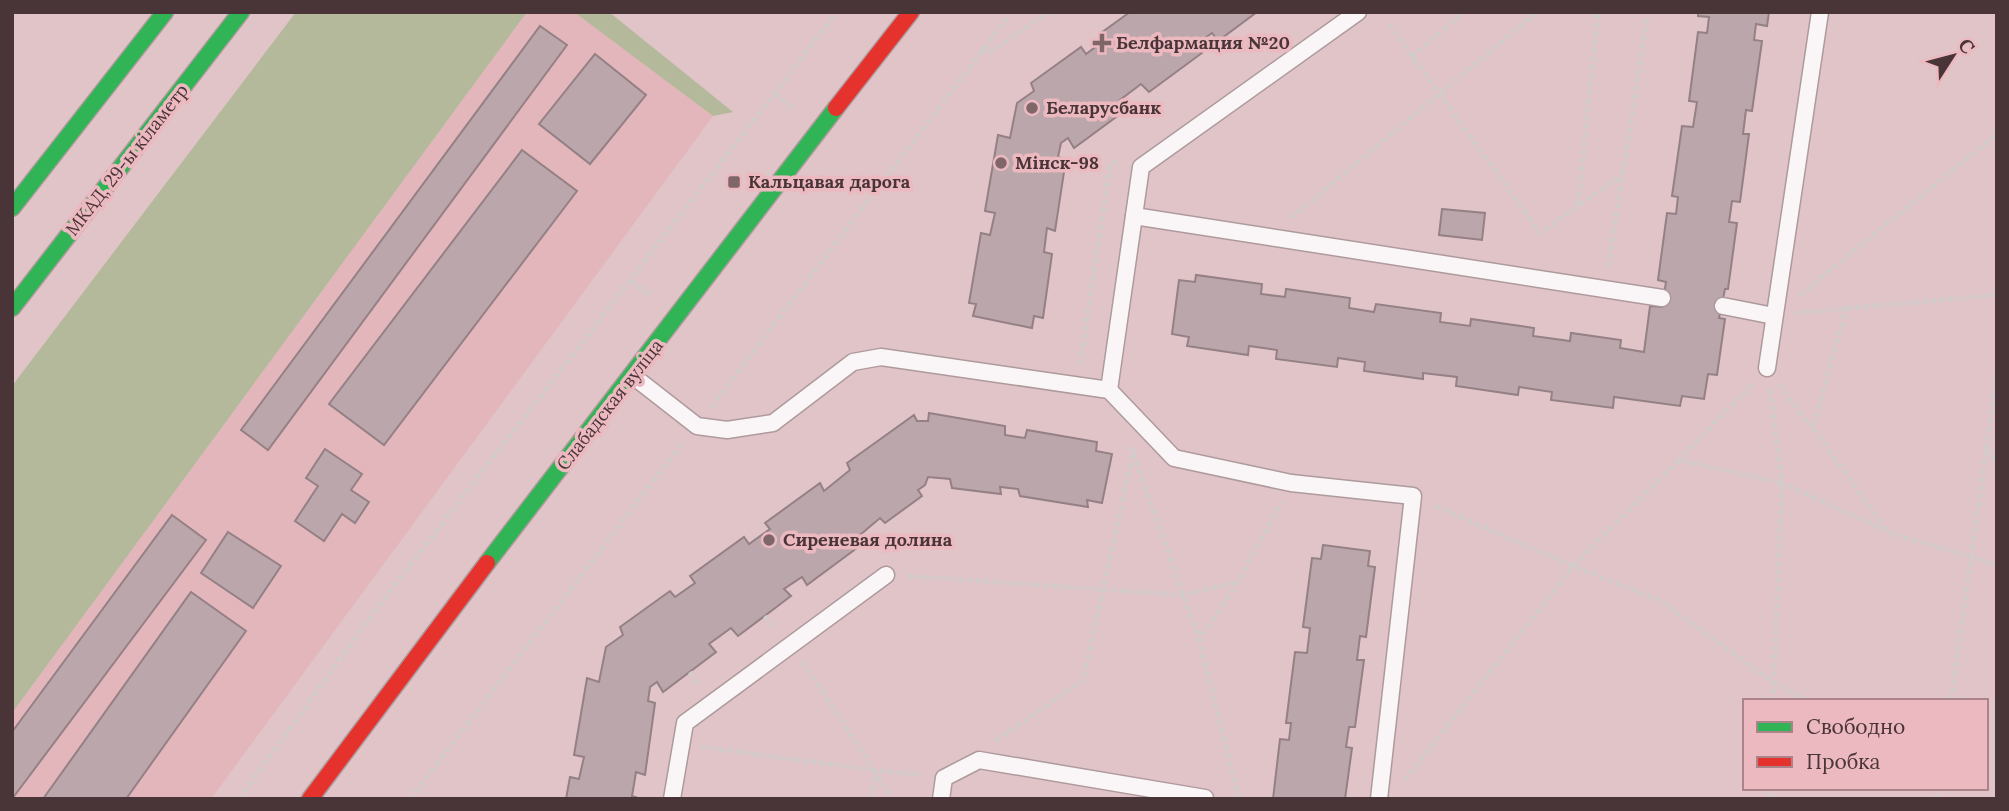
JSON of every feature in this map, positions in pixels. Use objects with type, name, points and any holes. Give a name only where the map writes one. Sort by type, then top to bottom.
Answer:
[{"type":"main road","points":[[12,208],[164,12]]},
{"type":"main road","name":"МКАД, 29-ы кіламетр","points":[[12,308],[241,12]]},
{"type":"main road","name":"Слабадская вуліца","points":[[310,799],[424,643],[633,376],[761,203],[911,12]]},
{"type":"lane","points":[[1108,390],[1141,167],[1358,12]]},
{"type":"lane","points":[[1767,368],[1820,12]]},
{"type":"lane","points":[[1134,216],[1662,298]]},
{"type":"lane","points":[[1723,306],[1774,316]]},
{"type":"lane","points":[[633,376],[696,426],[727,430],[773,423],[853,362],[881,357],[1108,390],[1174,458],[1291,483],[1413,496],[1379,799]]},
{"type":"lane","points":[[672,799],[685,723],[886,575]]},
{"type":"lane","points":[[941,799],[944,778],[979,760],[1205,798]]},
{"type":"path","points":[[239,799],[377,608],[837,12]]},
{"type":"path","points":[[983,48],[989,52],[1049,12]]},
{"type":"path","points":[[1410,57],[1464,12]]},
{"type":"path","points":[[1527,21],[1528,12]]},
{"type":"path","points":[[1267,237],[1537,12]]},
{"type":"path","points":[[1578,206],[1598,12]]},
{"type":"path","points":[[1605,289],[1648,12]]},
{"type":"path","points":[[1389,24],[1410,57],[1540,233],[1622,175]]},
{"type":"path","points":[[775,94],[791,106]]},
{"type":"path","points":[[1774,316],[1997,134]]},
{"type":"path","points":[[631,281],[648,294]]},
{"type":"path","points":[[1774,316],[1847,306],[1997,295]]},
{"type":"path","points":[[1812,428],[1847,306]]},
{"type":"path","points":[[1767,368],[1888,532]]},
{"type":"path","points":[[1399,788],[1573,566],[1767,368]]},
{"type":"path","points":[[1767,368],[1782,483],[1773,699]]},
{"type":"path","points":[[1951,699],[1997,372]]},
{"type":"path","points":[[1128,440],[1199,640],[1239,799]]},
{"type":"path","points":[[1987,449],[1997,463]]},
{"type":"path","points":[[987,748],[1083,680],[1133,453]]},
{"type":"path","points":[[1679,460],[1782,483],[1888,532],[1997,565]]},
{"type":"path","points":[[1199,640],[1237,582],[1291,483]]},
{"type":"path","points":[[1413,496],[1661,601],[1774,683],[1805,699]]},
{"type":"path","points":[[886,575],[1183,594],[1237,582]]},
{"type":"path","points":[[765,616],[778,633]]},
{"type":"path","points":[[791,645],[893,799]]},
{"type":"path","points":[[681,744],[944,778]]},
{"type":"path","points":[[872,799],[875,770]]},
{"type":"shaded area","points":[[527,12],[574,12],[713,116],[211,799],[12,799],[12,713]]},
{"type":"green space","points":[[296,12],[527,12],[12,713],[12,386]]},
{"type":"green space","points":[[574,12],[609,12],[733,112],[713,116]]},
{"type":"building","points":[[1130,12],[1257,12],[1218,41],[1212,33],[1195,46],[1202,53],[1149,92],[1141,84],[1120,100],[1127,109],[1074,148],[1068,138],[1061,143],[1058,157],[1066,159],[1055,231],[1047,228],[1044,252],[1052,254],[1043,318],[1034,316],[1032,328],[973,316],[976,304],[969,303],[981,233],[990,235],[995,213],[985,211],[998,135],[1010,138],[1017,103],[1034,91],[1031,83],[1081,47],[1086,54],[1106,39],[1101,33]]},
{"type":"building","points":[[1698,12],[1769,12],[1767,26],[1756,24],[1754,40],[1762,41],[1752,111],[1746,110],[1743,134],[1749,134],[1740,202],[1732,201],[1729,222],[1737,223],[1728,289],[1725,289],[1719,318],[1725,319],[1717,375],[1708,374],[1704,399],[1682,396],[1680,406],[1614,397],[1613,408],[1551,400],[1552,392],[1519,387],[1518,395],[1456,386],[1457,377],[1423,373],[1423,379],[1364,371],[1365,362],[1338,358],[1337,367],[1276,359],[1277,350],[1249,346],[1248,355],[1187,346],[1189,337],[1172,334],[1179,280],[1195,282],[1196,275],[1262,284],[1261,294],[1285,297],[1286,289],[1350,298],[1349,308],[1374,312],[1376,304],[1441,313],[1440,322],[1470,326],[1471,319],[1534,328],[1533,336],[1570,341],[1571,333],[1621,340],[1620,348],[1644,352],[1650,306],[1662,307],[1666,282],[1658,280],[1667,213],[1676,214],[1678,197],[1672,196],[1682,126],[1693,127],[1697,102],[1689,101],[1698,32],[1707,33],[1709,17],[1698,16]]},
{"type":"building","points":[[540,26],[567,45],[268,450],[241,430]]},
{"type":"building","points":[[595,54],[646,95],[590,164],[539,124]]},
{"type":"building","points":[[522,150],[577,191],[384,445],[329,404]]},
{"type":"building","points":[[1442,209],[1485,213],[1482,240],[1439,235]]},
{"type":"building","points":[[929,413],[1005,426],[1005,435],[1025,438],[1027,430],[1097,442],[1096,451],[1112,454],[1102,503],[1087,500],[1088,507],[1020,496],[1018,489],[1000,487],[1001,494],[952,488],[950,479],[928,477],[925,485],[918,490],[922,496],[885,523],[880,518],[860,535],[865,542],[807,585],[802,577],[784,589],[791,596],[738,636],[731,628],[709,644],[716,652],[663,692],[657,682],[650,687],[648,701],[655,703],[645,775],[636,772],[632,796],[641,799],[566,799],[570,777],[579,779],[584,757],[574,755],[587,678],[599,682],[606,647],[623,635],[620,627],[670,591],[675,597],[695,583],[690,576],[744,537],[749,544],[770,529],[765,523],[820,483],[824,491],[850,470],[847,463],[914,415],[917,421],[928,421]]},
{"type":"building","points":[[325,449],[362,474],[351,490],[369,502],[355,523],[342,514],[324,541],[295,521],[318,486],[306,478]]},
{"type":"building","points":[[172,515],[206,540],[12,799],[12,732]]},
{"type":"building","points":[[228,532],[281,566],[253,608],[201,573]]},
{"type":"building","points":[[1323,545],[1370,551],[1368,566],[1375,567],[1366,637],[1360,636],[1357,660],[1364,660],[1355,727],[1349,727],[1346,747],[1352,748],[1345,799],[1273,799],[1280,739],[1289,740],[1291,723],[1286,723],[1295,652],[1307,653],[1310,628],[1303,627],[1312,558],[1321,559]]},
{"type":"building","points":[[191,592],[246,631],[126,799],[43,799]]},
{"type":"traffic: fast","points":[[12,208],[165,12]]},
{"type":"traffic: fast","points":[[12,308],[241,12]]},
{"type":"traffic: fast","points":[[487,563],[836,108]]},
{"type":"traffic: jam","points":[[836,108],[911,12]]},
{"type":"traffic: jam","points":[[310,799],[487,563]]},
{"type":"place","name":"Белфармация №20","points":[[1102,43]]},
{"type":"place","name":"Беларусбанк","points":[[1032,108]]},
{"type":"place","name":"Мінск-98","points":[[1001,163]]},
{"type":"place","name":"Кальцавая дарога","points":[[734,182]]},
{"type":"place","name":"Сиреневая долина","points":[[769,540]]}]
